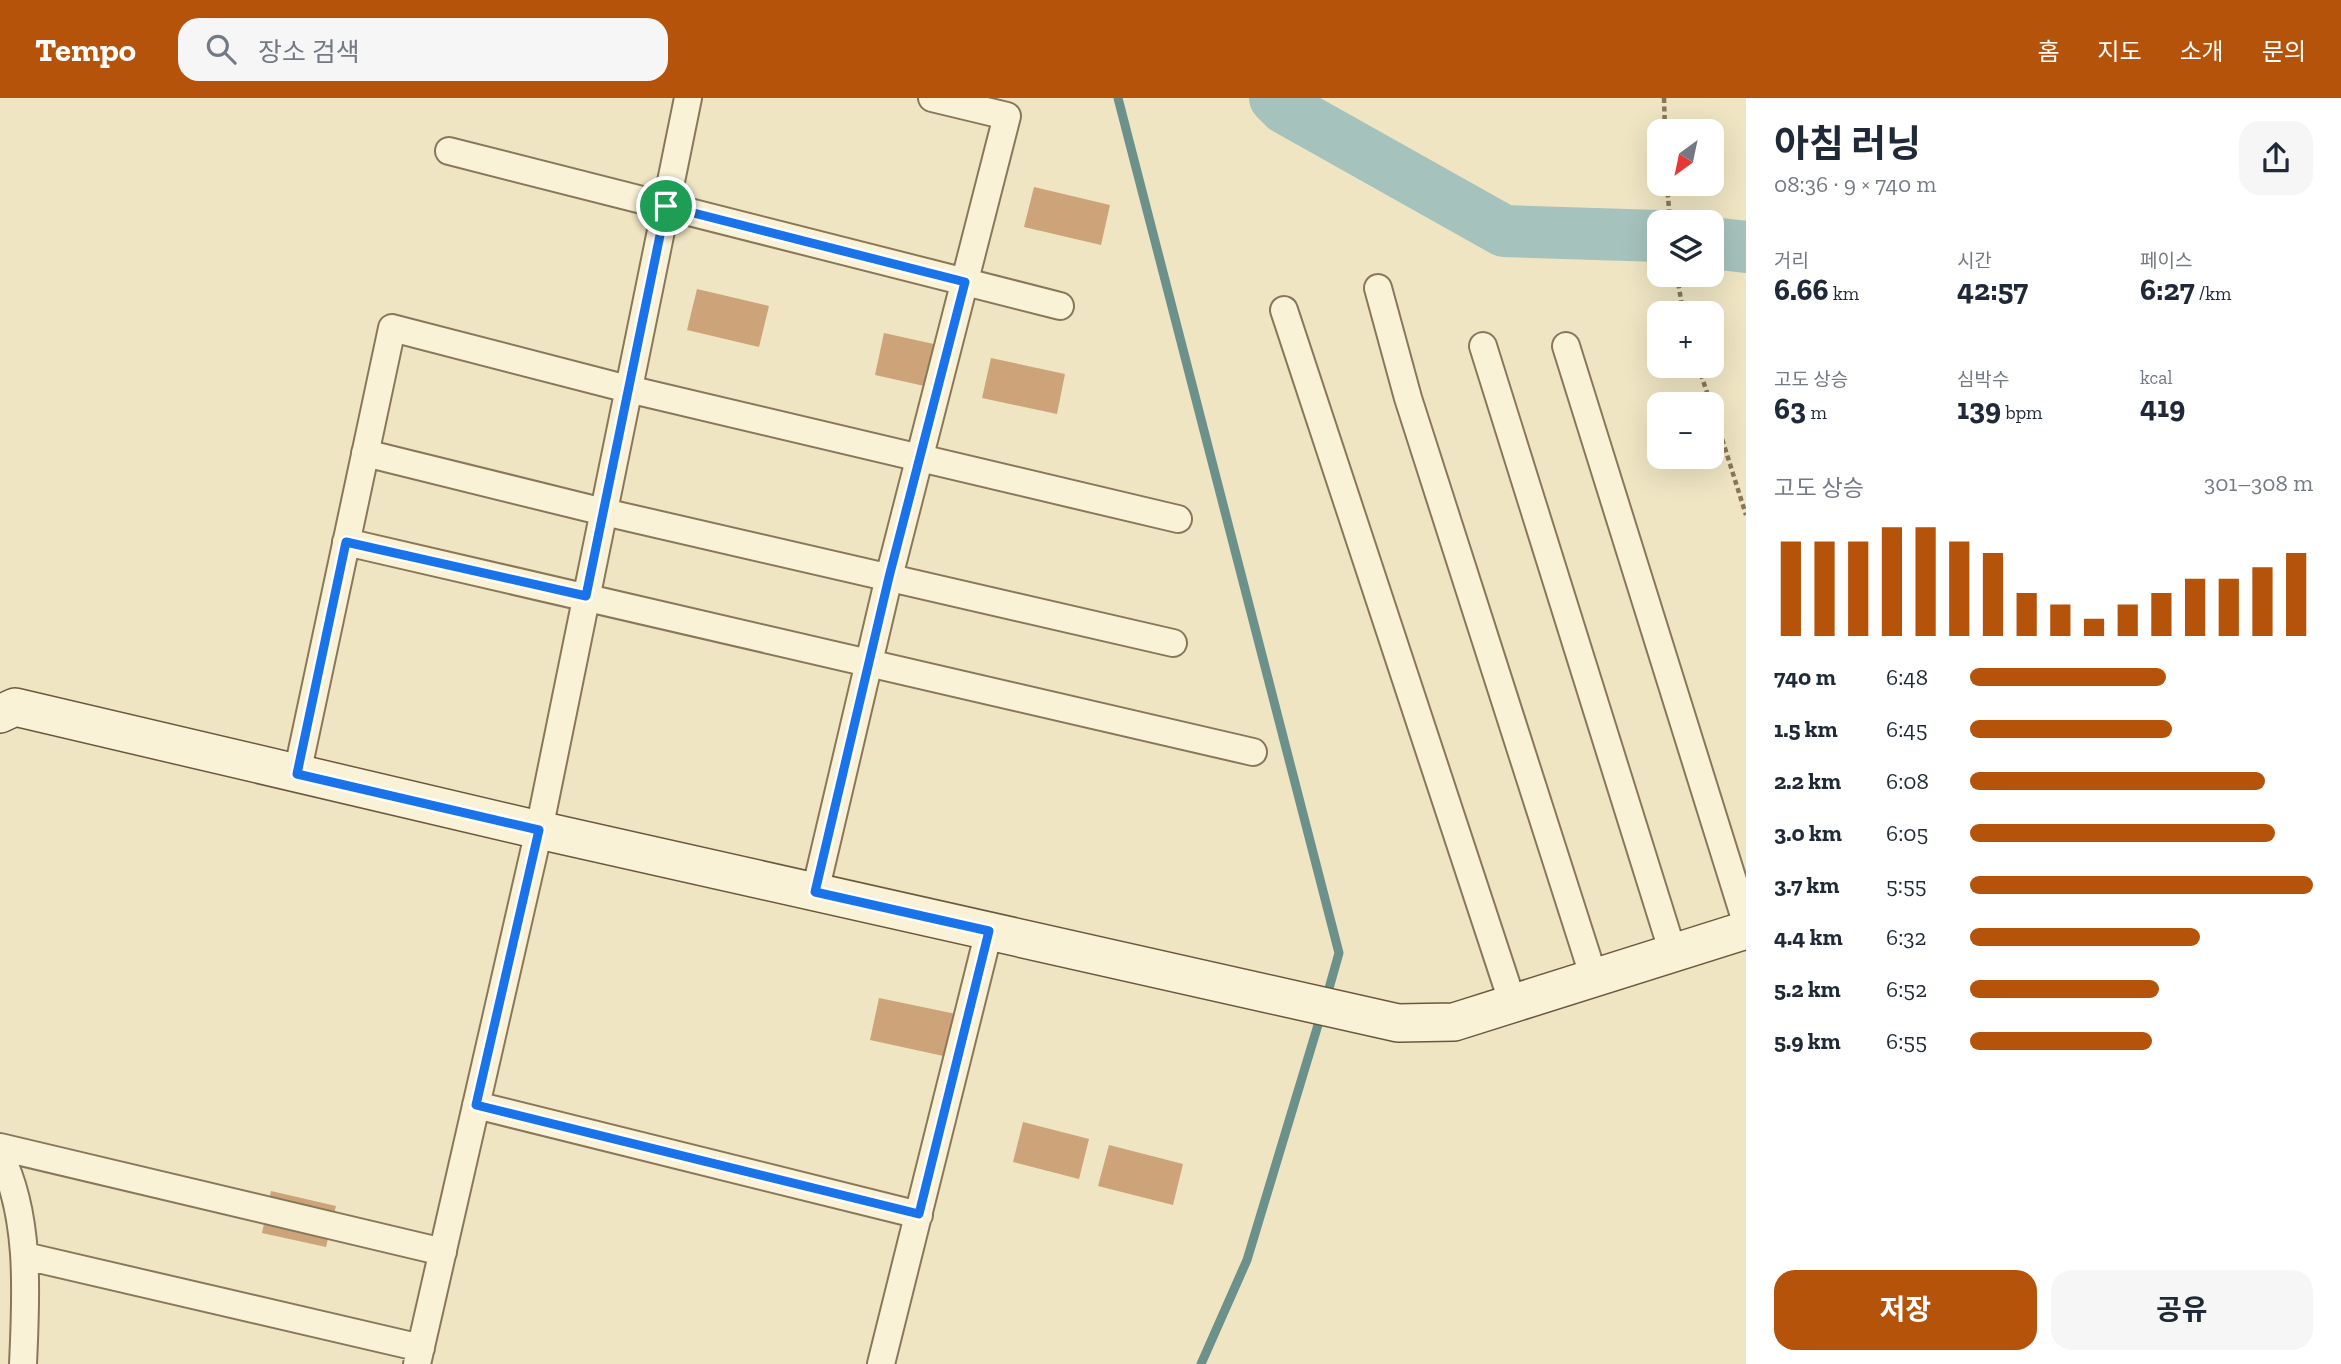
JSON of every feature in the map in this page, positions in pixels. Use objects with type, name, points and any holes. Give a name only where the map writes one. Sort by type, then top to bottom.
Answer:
[{"type":"street","points":[[24,1256],[419,1356],[539,830],[688,98]]},
{"type":"street","points":[[815,892],[889,577],[1007,116],[932,98]]},
{"type":"street","points":[[449,151],[1060,306]]},
{"type":"street","points":[[1378,288],[1408,398],[1594,978]]},
{"type":"street","points":[[1284,310],[1513,1004]]},
{"type":"street","points":[[297,774],[392,328],[628,389],[1178,519]]},
{"type":"street","points":[[1483,346],[1673,953]]},
{"type":"street","points":[[1566,346],[1746,922]]},
{"type":"street","points":[[365,453],[604,512],[1173,643]]},
{"type":"street","points":[[346,542],[1254,752]]},
{"type":"street","points":[[0,714],[15,707],[539,830],[1398,1023],[1454,1022],[1746,930]]},
{"type":"street","points":[[881,1364],[989,931]]},
{"type":"street","points":[[476,1105],[919,1214]]},
{"type":"street","points":[[0,1147],[443,1252]]},
{"type":"street","points":[[0,1155],[9,1174],[24,1256],[23,1364]]},
{"type":"path","points":[[1664,98],[1665,119]]},
{"type":"path","points":[[1724,446],[1746,515]]},
{"type":"building","points":[[1034,187],[1110,205],[1101,245],[1024,227]]},
{"type":"building","points":[[697,289],[769,306],[759,347],[687,330]]},
{"type":"building","points":[[884,333],[956,349],[947,391],[875,375]]},
{"type":"building","points":[[991,358],[1065,374],[1057,414],[982,398]]},
{"type":"building","points":[[879,998],[956,1014],[948,1057],[870,1040]]},
{"type":"building","points":[[1023,1122],[1089,1139],[1079,1179],[1013,1162]]},
{"type":"building","points":[[1109,1145],[1183,1164],[1173,1205],[1098,1186]]},
{"type":"building","points":[[271,1191],[336,1206],[326,1247],[262,1233]]},
{"type":"waterway","points":[[1118,98],[1339,953],[1326,999]]},
{"type":"waterway","points":[[1275,98],[1285,108],[1504,231],[1647,236]]},
{"type":"waterway","points":[[1724,244],[1746,247]]},
{"type":"waterway","points":[[1201,1364],[1247,1260],[1321,1015]]},
{"type":"route","points":[[666,206],[965,282],[889,577],[815,892],[989,931],[919,1214],[476,1105],[539,830],[297,774],[346,542],[586,596],[666,206]]}]
